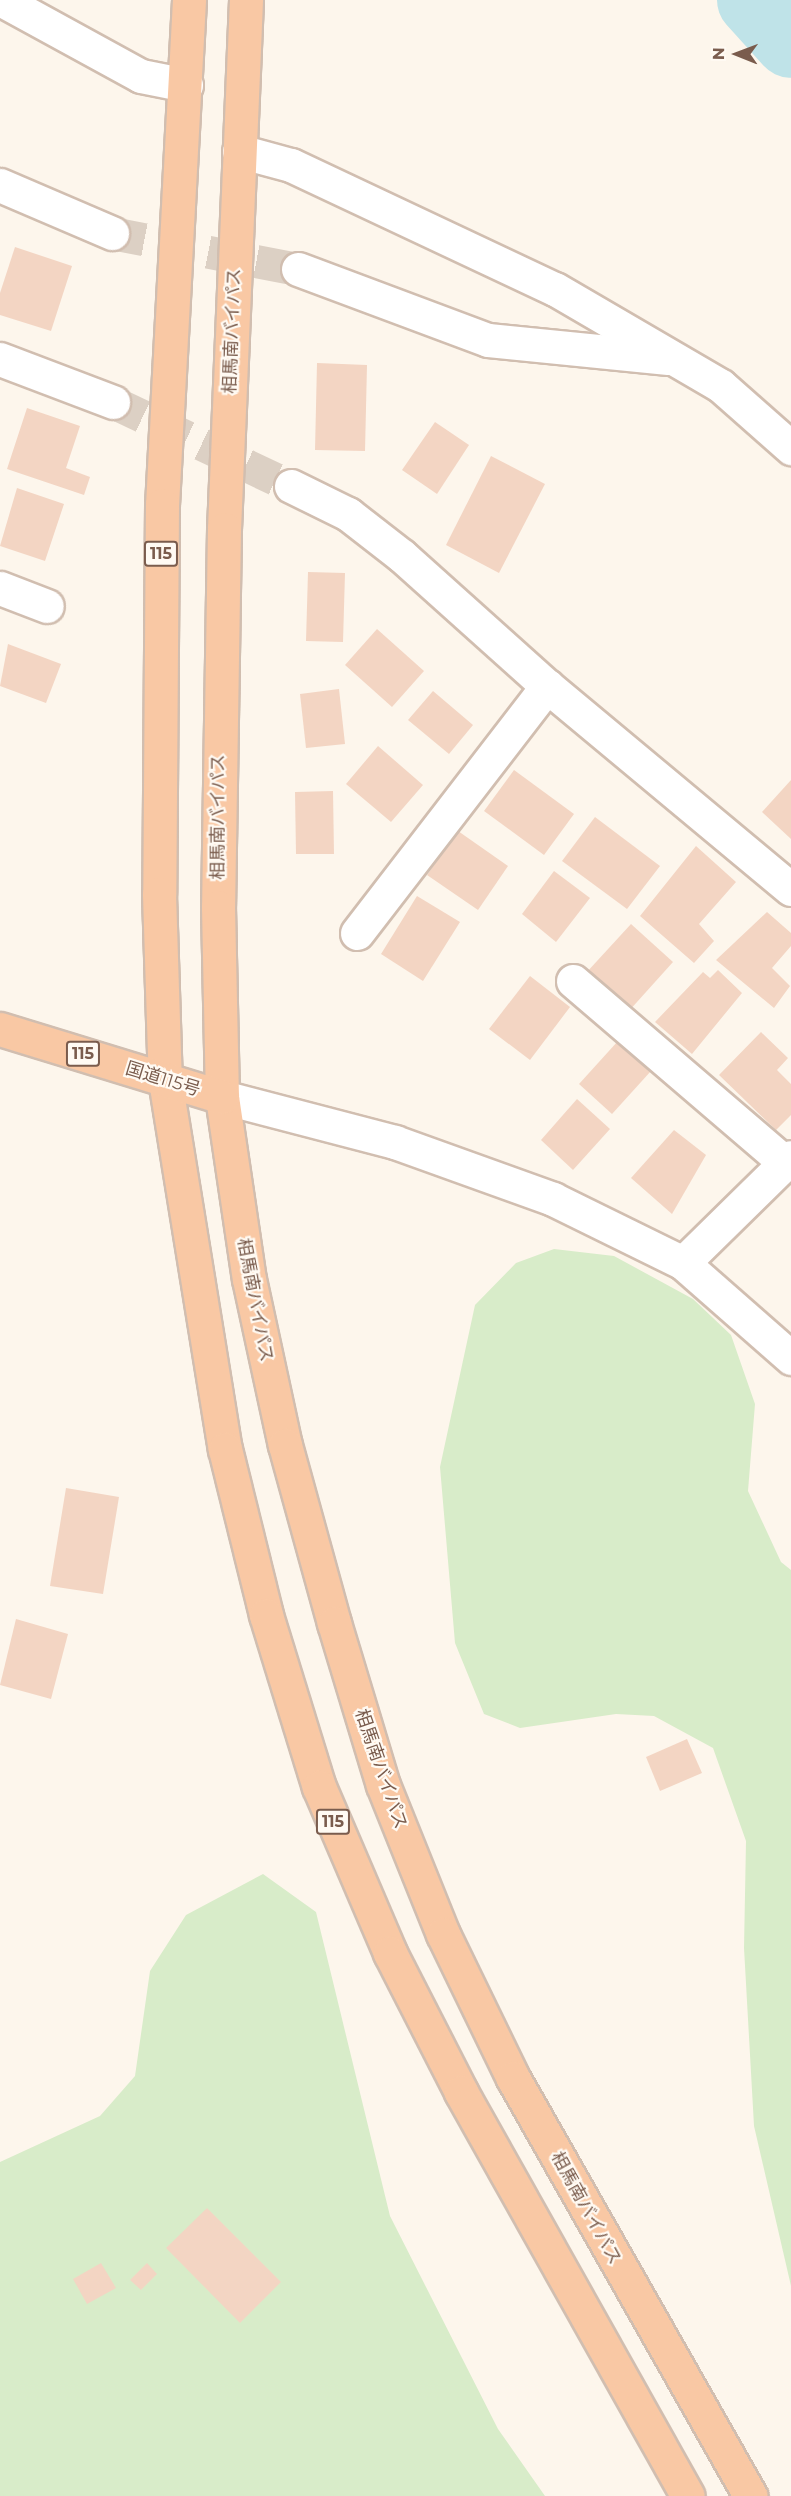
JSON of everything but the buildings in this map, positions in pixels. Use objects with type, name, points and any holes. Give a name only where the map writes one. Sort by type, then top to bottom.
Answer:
[{"type":"highway","name":"相馬南バイパス","points":[[246,0],[219,706],[222,1097],[249,1279],[285,1445],[383,1785],[443,1934],[513,2078],[750,2496]]},
{"type":"highway","name":"115","points":[[189,15],[162,505],[158,700],[165,1080],[225,1449],[266,1616],[319,1787],[390,1953],[461,2092],[688,2496]]},
{"type":"highway","name":"国道115号","points":[[0,1029],[222,1097]]},
{"type":"street","points":[[2,0],[141,76],[186,85]]},
{"type":"street","points":[[239,151],[291,165],[473,250],[679,359],[721,386],[791,448]]},
{"type":"street","points":[[0,185],[112,233]]},
{"type":"street","points":[[298,269],[488,340],[679,359]]},
{"type":"street","points":[[0,359],[113,402]]},
{"type":"street","points":[[291,486],[348,514],[384,542],[547,686],[791,889]]},
{"type":"street","points":[[0,588],[47,606]]},
{"type":"street","points":[[357,933],[547,686]]},
{"type":"street","points":[[573,981],[788,1160],[683,1263]]},
{"type":"street","points":[[222,1097],[395,1142],[532,1191],[683,1263],[791,1358]]},
{"type":"green space","points":[[554,1249],[614,1256],[693,1299],[731,1335],[755,1404],[748,1491],[781,1562],[791,1570],[791,2286],[754,2126],[744,1948],[746,1841],[713,1748],[654,1716],[616,1714],[520,1728],[484,1714],[455,1643],[440,1467],[475,1305],[516,1263]]},
{"type":"green space","points":[[263,1874],[316,1912],[390,2216],[498,2429],[545,2496],[0,2496],[0,2162],[100,2116],[135,2076],[150,1971],[186,1915]]},
{"type":"waterway","points":[[754,0],[791,41]]},
{"type":"tunnel","points":[[112,233],[298,269]]},
{"type":"tunnel","points":[[113,402],[291,486]]}]
